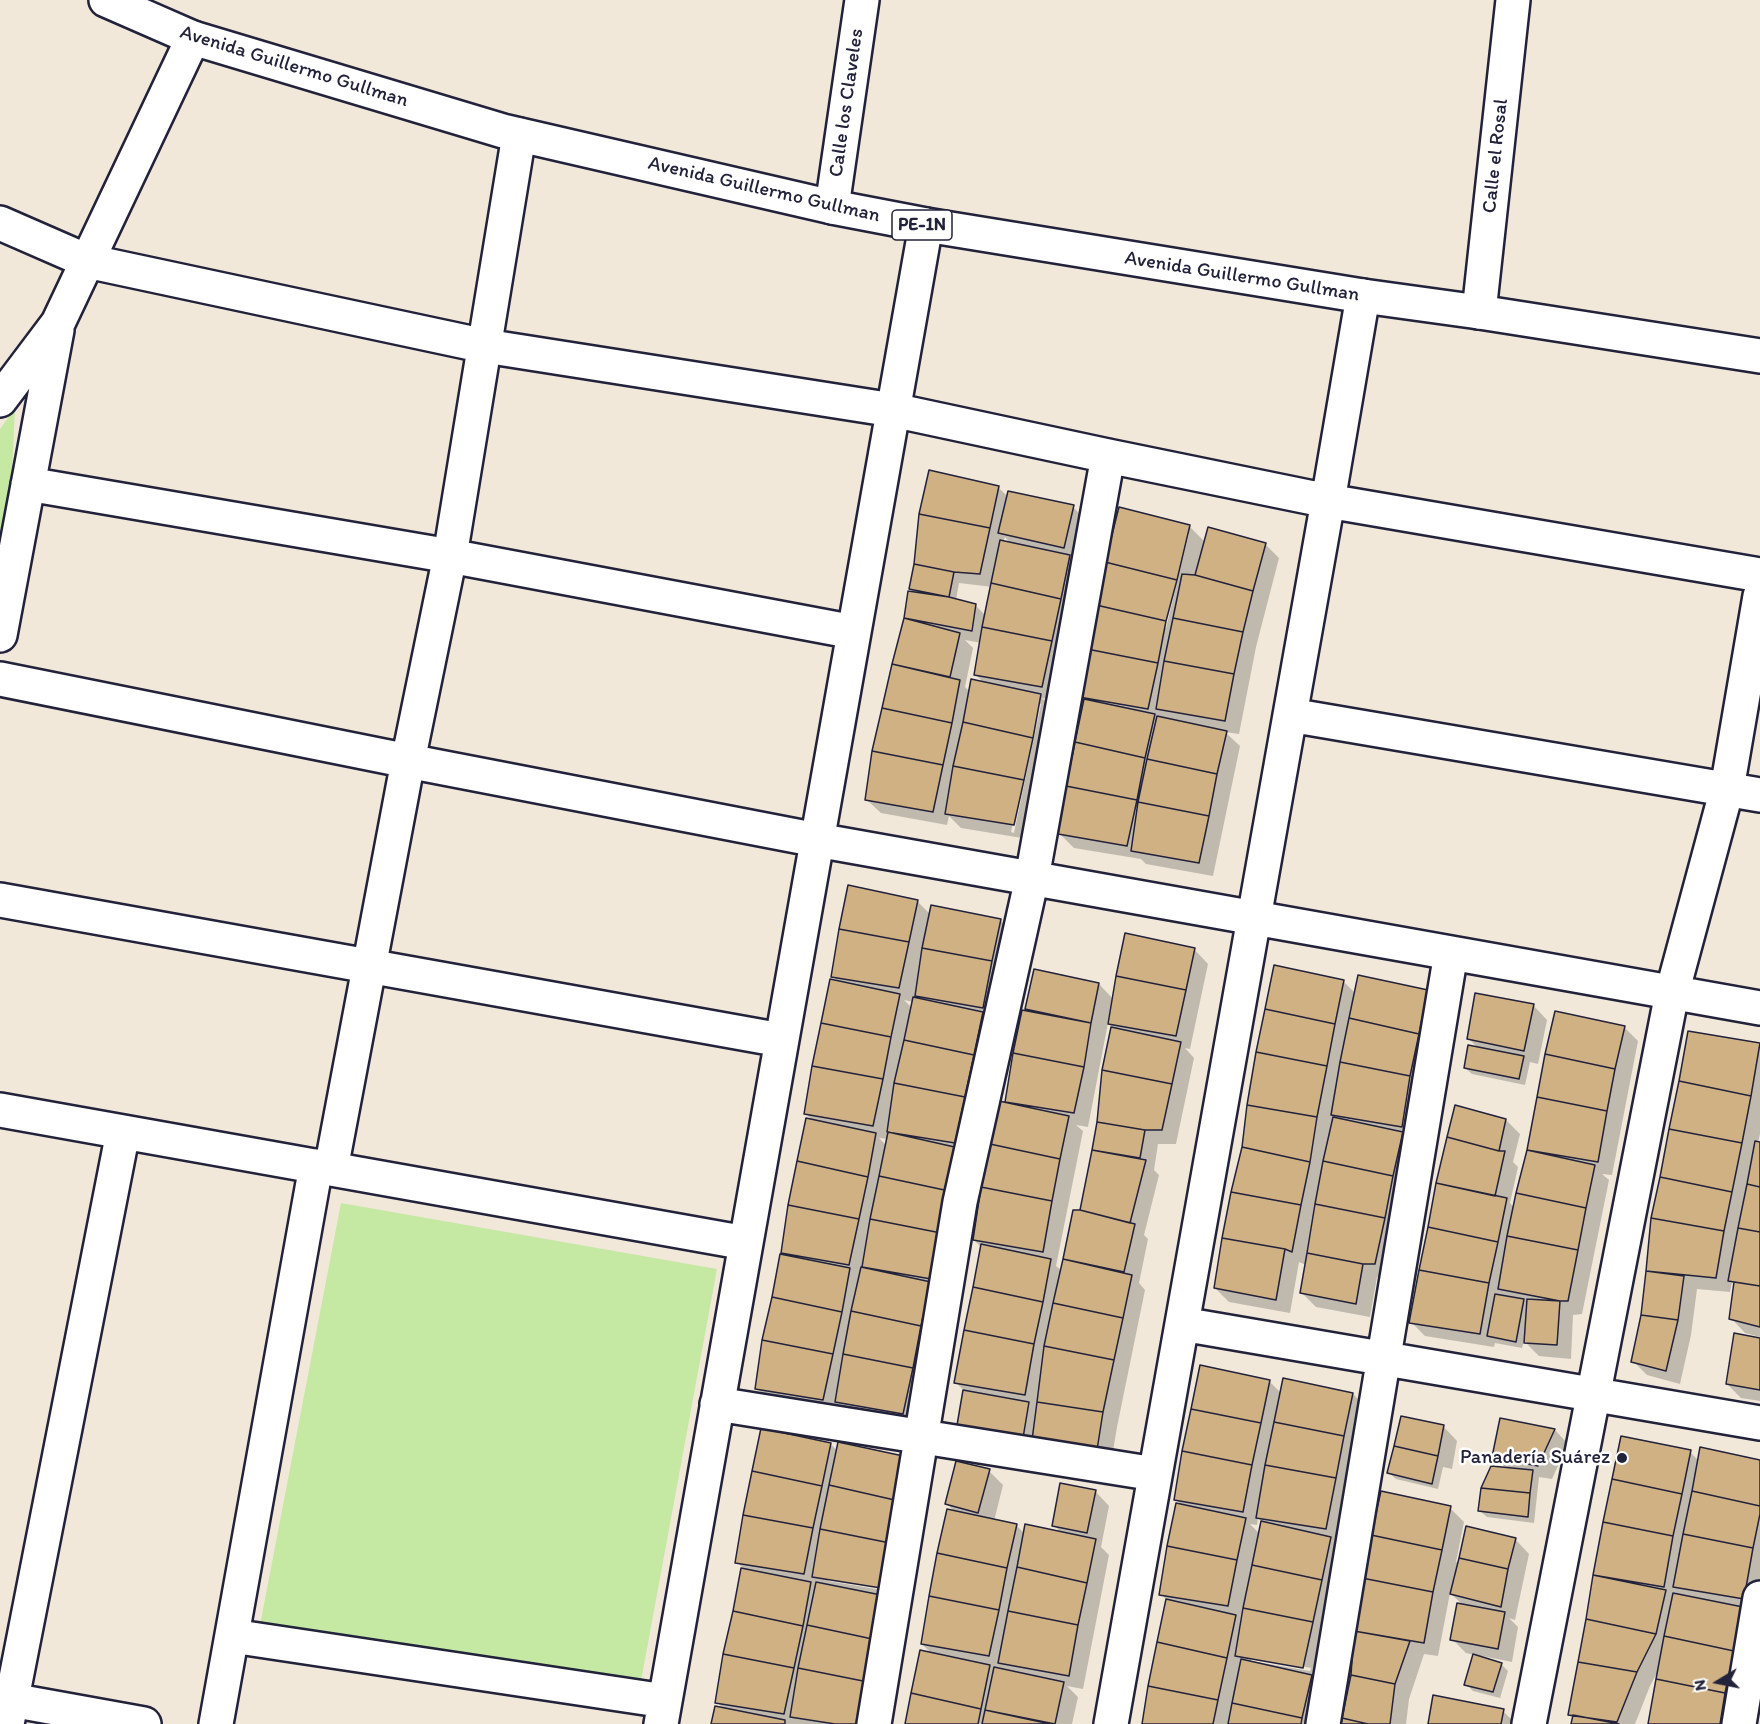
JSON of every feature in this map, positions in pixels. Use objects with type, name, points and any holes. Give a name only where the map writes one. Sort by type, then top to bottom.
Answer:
[{"type":"street","name":"Avenida Guillermo Gullman","points":[[106,0],[193,38],[503,131],[832,207],[926,225],[1363,297],[1479,312],[1760,356]]},
{"type":"street","name":"Calle los Claveles","points":[[832,207],[862,0]]},
{"type":"street","name":"Calle el Rosal","points":[[1479,312],[1513,0]]},
{"type":"street","points":[[0,400],[58,323],[193,38]]},
{"type":"street","points":[[216,1724],[323,1168],[369,967],[450,556],[519,135]]},
{"type":"street","points":[[0,223],[87,261],[485,346],[893,410],[1328,501],[1760,575]]},
{"type":"street","points":[[232,1636],[663,1713],[926,225]]},
{"type":"street","points":[[1111,1724],[1363,297]]},
{"type":"street","points":[[0,635],[58,323]]},
{"type":"street","points":[[874,1724],[960,1202],[1032,878],[1108,456]]},
{"type":"street","points":[[28,484],[450,556],[854,632]]},
{"type":"street","points":[[1529,1724],[1672,993],[1727,789],[1760,596]]},
{"type":"street","points":[[0,679],[817,840],[1760,1008]]},
{"type":"street","points":[[1290,715],[1760,795]]},
{"type":"street","points":[[0,900],[781,1040]]},
{"type":"street","points":[[1323,1724],[1451,953]]},
{"type":"street","points":[[0,1110],[746,1243]]},
{"type":"street","points":[[123,1132],[6,1708],[144,1724]]},
{"type":"street","points":[[1182,1324],[1760,1424]]},
{"type":"street","points":[[717,1404],[1155,1474]]},
{"type":"street","points":[[1739,1724],[1760,1598]]},
{"type":"green space","points":[[15,408],[12,472],[0,535],[0,429]]},
{"type":"green space","points":[[341,1203],[717,1269],[641,1681],[260,1625]]},
{"type":"building","points":[[929,470],[999,486],[990,528],[919,514]]},
{"type":"building","points":[[1008,491],[1074,505],[1064,548],[998,533]]},
{"type":"building","points":[[1119,507],[1190,525],[1177,580],[1105,562]]},
{"type":"building","points":[[919,514],[990,528],[980,574],[954,572],[914,564]]},
{"type":"building","points":[[1208,527],[1266,543],[1253,591],[1195,575]]},
{"type":"building","points":[[1000,540],[1070,555],[1061,599],[991,583]]},
{"type":"building","points":[[1105,562],[1177,580],[1166,621],[1096,605]]},
{"type":"building","points":[[914,564],[954,572],[949,597],[909,589]]},
{"type":"building","points":[[1182,574],[1195,575],[1253,591],[1243,632],[1173,618]]},
{"type":"building","points":[[991,583],[1061,599],[1052,641],[982,627]]},
{"type":"building","points":[[908,591],[949,597],[976,604],[972,631],[904,618]]},
{"type":"building","points":[[1096,605],[1166,621],[1158,663],[1087,649]]},
{"type":"building","points":[[904,618],[960,633],[950,677],[892,664]]},
{"type":"building","points":[[1173,618],[1243,632],[1234,674],[1164,661]]},
{"type":"building","points":[[982,627],[1052,641],[1042,687],[974,675]]},
{"type":"building","points":[[1087,649],[1158,663],[1148,709],[1079,697]]},
{"type":"building","points":[[1164,661],[1234,674],[1225,721],[1156,709]]},
{"type":"building","points":[[892,664],[960,680],[952,723],[882,708]]},
{"type":"building","points":[[971,679],[1041,694],[1033,738],[963,722]]},
{"type":"building","points":[[1084,699],[1155,714],[1145,758],[1075,742]]},
{"type":"building","points":[[882,708],[952,723],[943,765],[872,751]]},
{"type":"building","points":[[1157,716],[1227,731],[1217,774],[1147,759]]},
{"type":"building","points":[[963,722],[1033,738],[1024,780],[953,766]]},
{"type":"building","points":[[1075,742],[1145,758],[1137,800],[1066,786]]},
{"type":"building","points":[[872,751],[943,765],[933,812],[865,800]]},
{"type":"building","points":[[1147,759],[1217,774],[1209,816],[1138,802]]},
{"type":"building","points":[[953,766],[1024,780],[1014,825],[945,814]]},
{"type":"building","points":[[1066,786],[1137,800],[1127,846],[1058,834]]},
{"type":"building","points":[[1138,802],[1209,816],[1199,863],[1131,851]]},
{"type":"building","points":[[848,885],[918,900],[909,942],[839,929]]},
{"type":"building","points":[[931,905],[1001,919],[992,961],[922,948]]},
{"type":"building","points":[[839,929],[909,942],[899,988],[831,977]]},
{"type":"building","points":[[1125,933],[1195,948],[1186,990],[1116,976]]},
{"type":"building","points":[[922,948],[992,961],[983,1008],[915,996]]},
{"type":"building","points":[[1274,965],[1344,980],[1335,1024],[1265,1009]]},
{"type":"building","points":[[1034,969],[1099,983],[1091,1023],[1025,1009]]},
{"type":"building","points":[[1358,975],[1428,990],[1419,1034],[1349,1018]]},
{"type":"building","points":[[1116,976],[1186,990],[1176,1036],[1108,1024]]},
{"type":"building","points":[[830,979],[900,994],[891,1037],[821,1023]]},
{"type":"building","points":[[1475,993],[1534,1004],[1524,1051],[1467,1039]]},
{"type":"building","points":[[913,997],[983,1012],[974,1055],[904,1040]]},
{"type":"building","points":[[1265,1009],[1335,1024],[1327,1066],[1256,1052]]},
{"type":"building","points":[[1022,1010],[1091,1023],[1084,1067],[1013,1053]]},
{"type":"building","points":[[1555,1011],[1625,1026],[1615,1069],[1545,1054]]},
{"type":"building","points":[[1349,1018],[1419,1034],[1410,1076],[1340,1062]]},
{"type":"building","points":[[821,1023],[891,1037],[883,1079],[812,1066]]},
{"type":"building","points":[[1111,1027],[1181,1042],[1172,1084],[1102,1070]]},
{"type":"building","points":[[1688,1031],[1760,1043],[1751,1096],[1679,1081]]},
{"type":"building","points":[[904,1040],[974,1055],[965,1097],[894,1083]]},
{"type":"building","points":[[1468,1045],[1524,1056],[1519,1079],[1464,1068]]},
{"type":"building","points":[[1256,1052],[1327,1066],[1317,1117],[1247,1105]]},
{"type":"building","points":[[1013,1053],[1084,1067],[1074,1113],[1005,1102]]},
{"type":"building","points":[[1545,1054],[1615,1069],[1607,1111],[1537,1097]]},
{"type":"building","points":[[1340,1062],[1410,1076],[1402,1127],[1331,1115]]},
{"type":"building","points":[[812,1066],[883,1079],[873,1126],[804,1114]]},
{"type":"building","points":[[1102,1070],[1172,1084],[1162,1130],[1145,1130],[1097,1122]]},
{"type":"building","points":[[1679,1081],[1751,1096],[1742,1143],[1669,1129]]},
{"type":"building","points":[[894,1083],[965,1097],[955,1143],[887,1132]]},
{"type":"building","points":[[1537,1097],[1607,1111],[1598,1162],[1527,1150]]},
{"type":"building","points":[[999,1101],[1069,1116],[1060,1159],[990,1144]]},
{"type":"building","points":[[1247,1105],[1317,1117],[1310,1162],[1242,1147]]},
{"type":"building","points":[[1455,1105],[1506,1119],[1499,1151],[1447,1137]]},
{"type":"building","points":[[1333,1117],[1403,1132],[1393,1176],[1323,1161]]},
{"type":"building","points":[[806,1118],[876,1133],[868,1177],[797,1161]]},
{"type":"building","points":[[1097,1122],[1145,1130],[1140,1158],[1092,1150]]},
{"type":"building","points":[[1669,1129],[1742,1143],[1732,1192],[1660,1177]]},
{"type":"building","points":[[888,1132],[959,1148],[949,1191],[879,1176]]},
{"type":"building","points":[[1447,1137],[1505,1151],[1495,1196],[1436,1183]]},
{"type":"building","points":[[1755,1141],[1760,1142],[1760,1187],[1747,1184]]},
{"type":"building","points":[[990,1144],[1060,1159],[1052,1201],[981,1187]]},
{"type":"building","points":[[1242,1147],[1310,1162],[1301,1205],[1231,1192]]},
{"type":"building","points":[[1092,1150],[1146,1160],[1130,1223],[1080,1210]]},
{"type":"building","points":[[1527,1150],[1595,1165],[1586,1208],[1516,1193]]},
{"type":"building","points":[[797,1161],[868,1177],[859,1219],[788,1205]]},
{"type":"building","points":[[1323,1161],[1393,1176],[1385,1218],[1315,1204]]},
{"type":"building","points":[[879,1176],[949,1191],[941,1233],[870,1219]]},
{"type":"building","points":[[1660,1177],[1732,1192],[1724,1231],[1651,1218]]},
{"type":"building","points":[[1436,1183],[1507,1198],[1498,1242],[1428,1227]]},
{"type":"building","points":[[1747,1184],[1760,1187],[1760,1232],[1738,1228]]},
{"type":"building","points":[[981,1187],[1052,1201],[1043,1252],[973,1240]]},
{"type":"building","points":[[1231,1192],[1301,1205],[1292,1252],[1222,1238]]},
{"type":"building","points":[[1516,1193],[1586,1208],[1578,1250],[1507,1236]]},
{"type":"building","points":[[1315,1204],[1385,1218],[1375,1264],[1363,1264],[1307,1253]]},
{"type":"building","points":[[788,1205],[859,1219],[849,1265],[781,1253]]},
{"type":"building","points":[[1073,1210],[1135,1224],[1124,1272],[1063,1259]]},
{"type":"building","points":[[1651,1218],[1724,1231],[1716,1278],[1646,1271]]},
{"type":"building","points":[[870,1219],[941,1233],[931,1279],[862,1267]]},
{"type":"building","points":[[1428,1227],[1498,1242],[1489,1283],[1419,1270]]},
{"type":"building","points":[[1738,1228],[1760,1232],[1760,1286],[1728,1281]]},
{"type":"building","points":[[1507,1236],[1578,1250],[1568,1301],[1498,1289]]},
{"type":"building","points":[[1222,1238],[1285,1249],[1276,1300],[1214,1288]]},
{"type":"building","points":[[981,1244],[1051,1259],[1043,1302],[973,1287]]},
{"type":"building","points":[[1307,1253],[1363,1264],[1356,1304],[1300,1293]]},
{"type":"building","points":[[780,1254],[850,1268],[842,1312],[772,1297]]},
{"type":"building","points":[[1063,1259],[1132,1275],[1123,1318],[1053,1303]]},
{"type":"building","points":[[861,1267],[931,1282],[921,1326],[851,1311]]},
{"type":"building","points":[[1419,1270],[1489,1283],[1480,1334],[1409,1323]]},
{"type":"building","points":[[1646,1271],[1684,1276],[1678,1320],[1641,1315]]},
{"type":"building","points":[[1734,1282],[1760,1286],[1760,1327],[1729,1319]]},
{"type":"building","points":[[973,1287],[1043,1302],[1034,1344],[964,1330]]},
{"type":"building","points":[[1495,1294],[1524,1299],[1516,1342],[1487,1336]]},
{"type":"building","points":[[772,1297],[842,1312],[833,1354],[762,1340]]},
{"type":"building","points":[[1527,1299],[1560,1301],[1557,1345],[1524,1343]]},
{"type":"building","points":[[1053,1303],[1123,1318],[1114,1360],[1044,1346]]},
{"type":"building","points":[[851,1311],[921,1326],[913,1368],[843,1354]]},
{"type":"building","points":[[1641,1315],[1678,1320],[1666,1371],[1631,1362]]},
{"type":"building","points":[[964,1330],[1034,1344],[1025,1395],[954,1383]]},
{"type":"building","points":[[1734,1333],[1760,1338],[1760,1390],[1726,1384]]},
{"type":"building","points":[[762,1340],[833,1354],[823,1400],[755,1389]]},
{"type":"building","points":[[1044,1346],[1114,1360],[1103,1412],[1037,1402]]},
{"type":"building","points":[[843,1354],[913,1368],[903,1414],[835,1402]]},
{"type":"building","points":[[1200,1365],[1270,1380],[1261,1423],[1191,1409]]},
{"type":"building","points":[[1283,1378],[1353,1393],[1344,1436],[1274,1422]]},
{"type":"building","points":[[963,1390],[1029,1402],[1022,1444],[956,1431]]},
{"type":"building","points":[[1037,1402],[1103,1412],[1097,1450],[1032,1440]]},
{"type":"building","points":[[1191,1409],[1261,1423],[1252,1465],[1182,1451]]},
{"type":"building","points":[[1401,1416],[1444,1425],[1438,1456],[1394,1446]]},
{"type":"building","points":[[1500,1418],[1555,1429],[1538,1466],[1492,1457]]},
{"type":"building","points":[[1274,1422],[1344,1436],[1336,1478],[1265,1465]]},
{"type":"building","points":[[761,1428],[831,1443],[822,1486],[752,1471]]},
{"type":"building","points":[[1621,1436],[1691,1450],[1682,1494],[1612,1479]]},
{"type":"building","points":[[838,1442],[908,1457],[899,1501],[829,1485]]},
{"type":"building","points":[[1394,1446],[1438,1456],[1432,1484],[1387,1473]]},
{"type":"building","points":[[1700,1447],[1760,1460],[1760,1506],[1692,1491]]},
{"type":"building","points":[[1182,1451],[1252,1465],[1243,1512],[1174,1500]]},
{"type":"building","points":[[956,1461],[990,1469],[978,1513],[945,1504]]},
{"type":"building","points":[[1265,1465],[1336,1478],[1326,1529],[1256,1518]]},
{"type":"building","points":[[1491,1466],[1533,1470],[1530,1493],[1481,1488]]},
{"type":"building","points":[[752,1471],[822,1486],[813,1528],[743,1515]]},
{"type":"building","points":[[1612,1479],[1682,1494],[1673,1536],[1603,1522]]},
{"type":"building","points":[[1060,1483],[1096,1490],[1087,1533],[1052,1526]]},
{"type":"building","points":[[829,1485],[899,1501],[890,1543],[820,1529]]},
{"type":"building","points":[[1481,1488],[1530,1493],[1528,1517],[1478,1511]]},
{"type":"building","points":[[1381,1491],[1451,1506],[1442,1550],[1371,1535]]},
{"type":"building","points":[[1692,1491],[1760,1506],[1753,1548],[1683,1534]]},
{"type":"building","points":[[1176,1503],[1246,1518],[1237,1560],[1167,1546]]},
{"type":"building","points":[[947,1509],[1017,1524],[1007,1568],[937,1553]]},
{"type":"building","points":[[743,1515],[813,1528],[804,1574],[735,1563]]},
{"type":"building","points":[[1261,1521],[1331,1537],[1322,1580],[1252,1565]]},
{"type":"building","points":[[1603,1522],[1673,1536],[1664,1587],[1593,1575]]},
{"type":"building","points":[[1025,1524],[1096,1539],[1087,1583],[1017,1567]]},
{"type":"building","points":[[1466,1526],[1516,1538],[1508,1569],[1459,1558]]},
{"type":"building","points":[[820,1529],[890,1543],[881,1588],[812,1577]]},
{"type":"building","points":[[1683,1534],[1753,1548],[1744,1599],[1673,1587]]},
{"type":"building","points":[[1371,1535],[1442,1550],[1433,1592],[1362,1578]]},
{"type":"building","points":[[1167,1546],[1237,1560],[1228,1606],[1159,1595]]},
{"type":"building","points":[[937,1553],[1007,1568],[999,1610],[929,1596]]},
{"type":"building","points":[[1459,1558],[1508,1569],[1501,1607],[1450,1594]]},
{"type":"building","points":[[1252,1565],[1322,1580],[1313,1622],[1243,1608]]},
{"type":"building","points":[[1017,1567],[1087,1583],[1078,1625],[1008,1611]]},
{"type":"building","points":[[741,1568],[811,1582],[803,1626],[733,1611]]},
{"type":"building","points":[[1593,1575],[1666,1590],[1656,1634],[1586,1619]]},
{"type":"building","points":[[1362,1578],[1433,1592],[1424,1643],[1354,1631]]},
{"type":"building","points":[[816,1582],[886,1596],[877,1640],[807,1625]]},
{"type":"building","points":[[1673,1593],[1743,1607],[1734,1651],[1664,1636]]},
{"type":"building","points":[[929,1596],[999,1610],[989,1656],[921,1644]]},
{"type":"building","points":[[1166,1599],[1236,1615],[1227,1658],[1157,1642]]},
{"type":"building","points":[[1457,1603],[1505,1612],[1498,1649],[1450,1640]]},
{"type":"building","points":[[1243,1608],[1313,1622],[1303,1668],[1235,1656]]},
{"type":"building","points":[[733,1611],[803,1626],[794,1668],[723,1654]]},
{"type":"building","points":[[1008,1611],[1078,1625],[1069,1676],[998,1663]]},
{"type":"building","points":[[1586,1619],[1656,1634],[1637,1672],[1578,1662]]},
{"type":"building","points":[[807,1625],[877,1640],[868,1682],[798,1668]]},
{"type":"building","points":[[1354,1631],[1410,1641],[1395,1684],[1351,1675]]},
{"type":"building","points":[[1664,1636],[1734,1651],[1725,1693],[1656,1679]]},
{"type":"building","points":[[1157,1642],[1227,1658],[1218,1700],[1148,1686]]},
{"type":"building","points":[[920,1650],[990,1665],[981,1709],[911,1693]]},
{"type":"building","points":[[723,1654],[794,1668],[784,1714],[715,1703]]},
{"type":"building","points":[[1473,1654],[1502,1663],[1493,1692],[1464,1685]]},
{"type":"building","points":[[1241,1659],[1312,1675],[1302,1718],[1232,1703]]},
{"type":"building","points":[[1578,1662],[1637,1672],[1617,1722],[1568,1715]]},
{"type":"building","points":[[994,1667],[1064,1682],[1055,1724],[985,1710]]},
{"type":"building","points":[[798,1668],[868,1682],[860,1724],[835,1724],[790,1717]]},
{"type":"building","points":[[1351,1675],[1395,1684],[1390,1724],[1368,1724],[1342,1718]]},
{"type":"building","points":[[1656,1679],[1725,1693],[1720,1724],[1648,1724]]},
{"type":"building","points":[[1148,1686],[1218,1700],[1213,1724],[1142,1724]]},
{"type":"building","points":[[911,1693],[981,1709],[978,1724],[905,1724]]},
{"type":"building","points":[[1433,1695],[1504,1709],[1501,1724],[1428,1724]]},
{"type":"building","points":[[1232,1703],[1302,1718],[1301,1724],[1228,1724]]},
{"type":"building","points":[[715,1706],[785,1720],[785,1724],[711,1724]]},
{"type":"building","points":[[985,1710],[1050,1724],[982,1724]]},
{"type":"building","points":[[1573,1715],[1619,1724],[1571,1724]]},
{"type":"building","points":[[1342,1718],[1368,1724],[1341,1724]]},
{"type":"place","name":"Panadería Suárez","points":[[1622,1458]]}]
